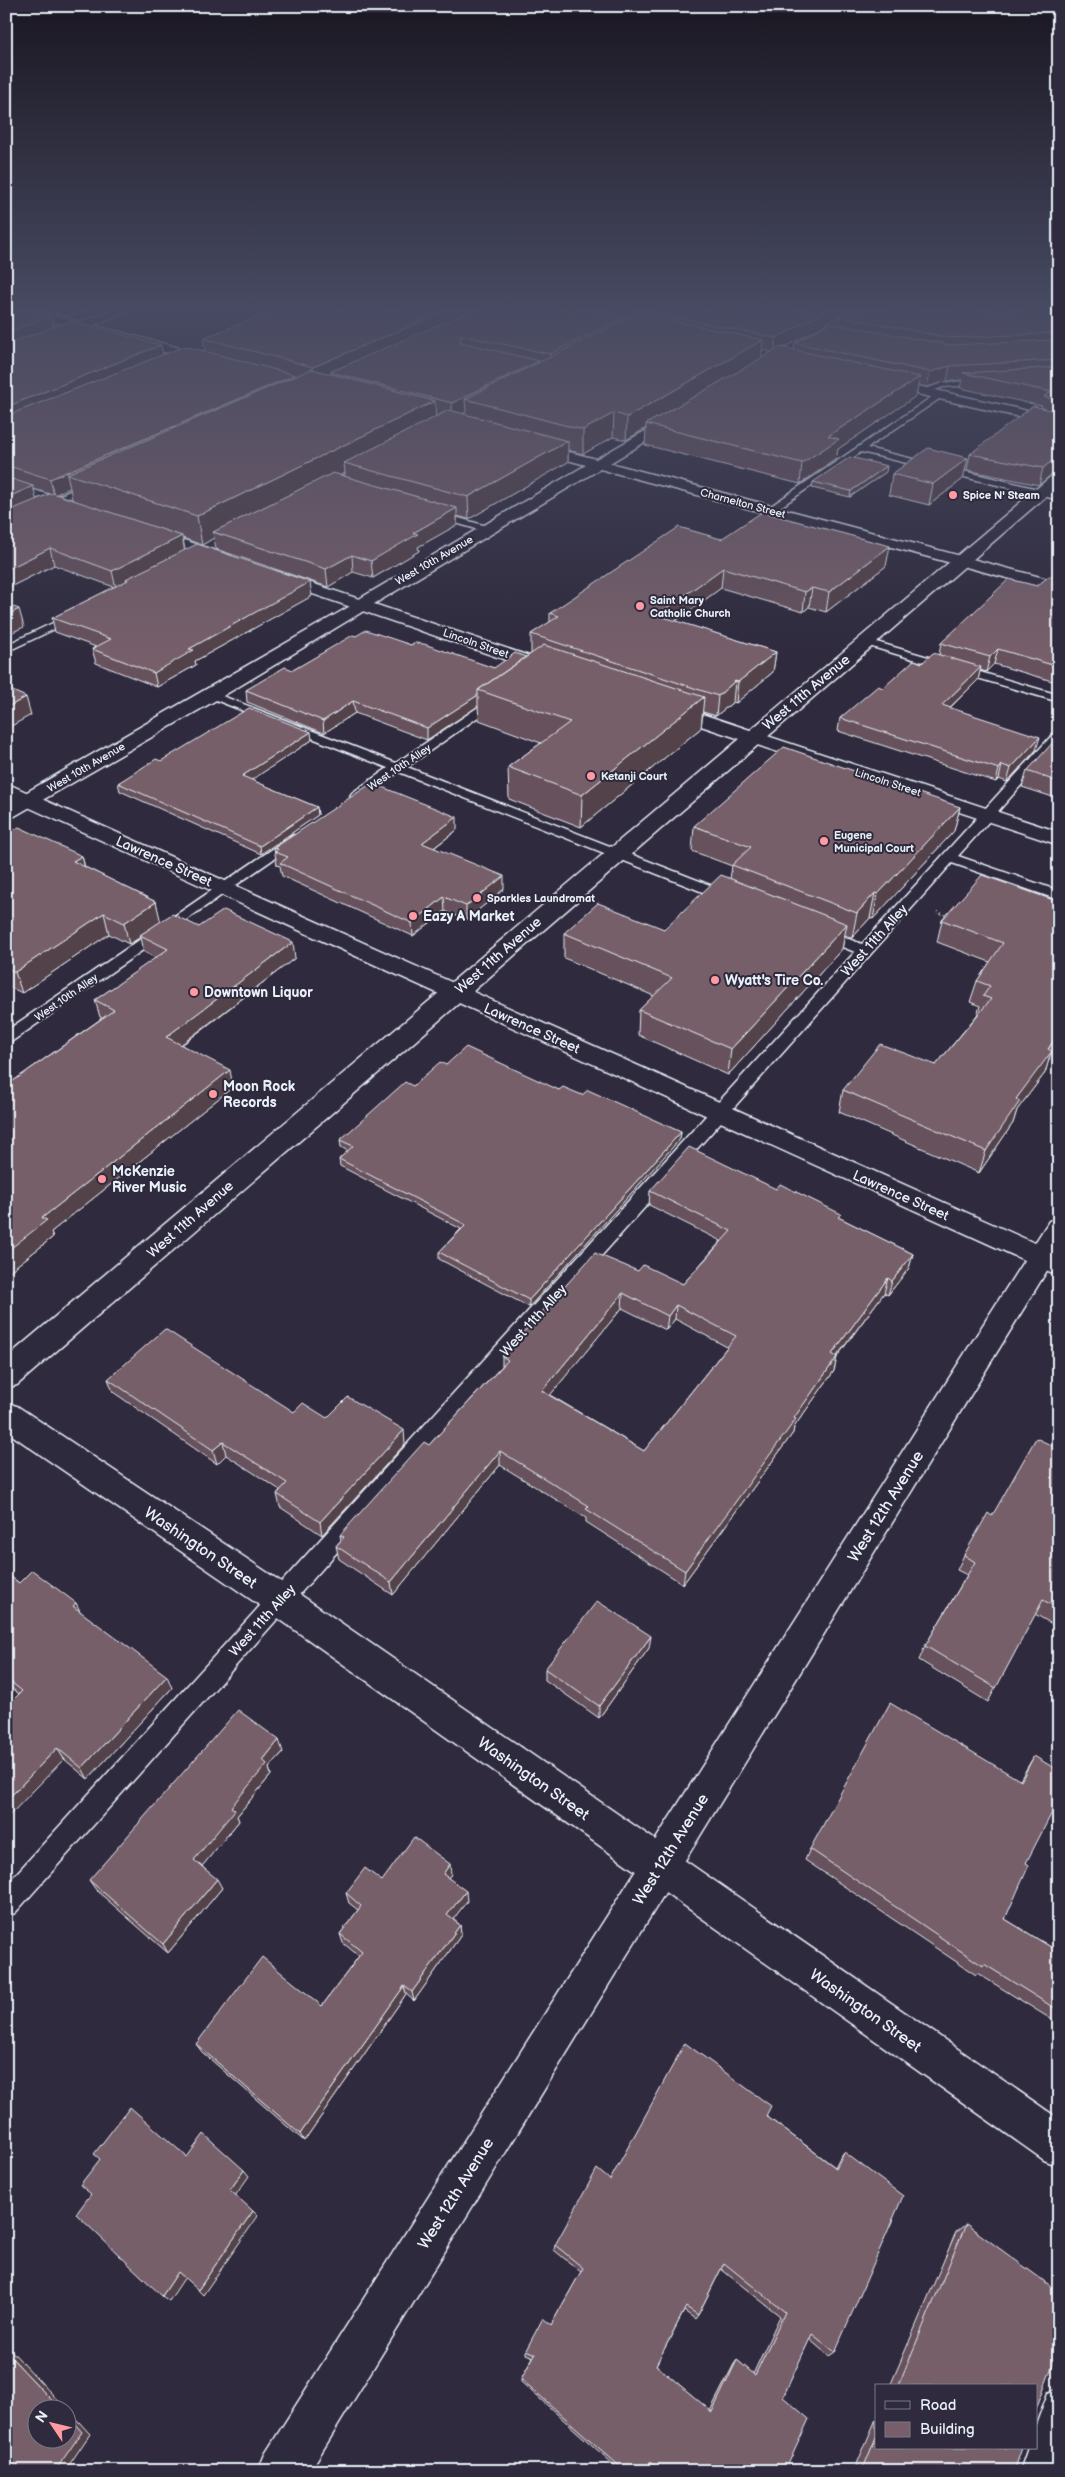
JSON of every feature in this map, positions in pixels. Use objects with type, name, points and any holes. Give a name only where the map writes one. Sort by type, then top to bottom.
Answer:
[{"type":"street","name":"West 10th Avenue","points":[[6,813],[212,695],[663,426]]},
{"type":"street","name":"Charnelton Street","points":[[515,442],[1059,587]]},
{"type":"street","points":[[6,524],[119,474]]},
{"type":"street","name":"West 11th Avenue","points":[[6,1376],[752,737],[1059,477]]},
{"type":"street","points":[[6,485],[91,513]]},
{"type":"street","points":[[134,528],[210,548],[239,564]]},
{"type":"street","name":"Lincoln Street","points":[[256,570],[360,605],[539,671],[563,673]]},
{"type":"street","name":"Lincoln Street","points":[[654,704],[1059,839]]},
{"type":"street","name":"Lawrence Street","points":[[6,789],[719,1113],[1052,1251]]},
{"type":"street","name":"West 12th Avenue","points":[[282,2471],[660,1866],[1052,1251]]},
{"type":"street","name":"Washington Street","points":[[6,1415],[280,1600],[1059,2145]]},
{"type":"lane","points":[[770,510],[894,426]]},
{"type":"lane","points":[[860,449],[1059,497]]},
{"type":"lane","points":[[420,510],[487,530]]},
{"type":"lane","points":[[186,560],[210,548]]},
{"type":"lane","points":[[6,649],[85,610]]},
{"type":"lane","points":[[866,642],[1059,699]]},
{"type":"lane","name":"West 10th Alley","points":[[348,802],[511,690]]},
{"type":"lane","points":[[212,695],[737,901]]},
{"type":"lane","name":"West 11th Alley","points":[[6,1904],[1059,735]]},
{"type":"lane","name":"West 10th Alley","points":[[6,1038],[308,829]]},
{"type":"lane","points":[[949,857],[1059,896]]},
{"type":"lane","points":[[810,929],[864,950]]},
{"type":"lane","points":[[1035,2471],[1059,2404]]},
{"type":"path","points":[[909,902],[956,919]]},
{"type":"building","points":[[6,426],[176,426],[50,479],[6,465]]},
{"type":"building","points":[[180,426],[384,426],[197,516],[67,474]]},
{"type":"building","points":[[418,426],[509,426],[568,441],[468,497],[344,463]]},
{"type":"building","points":[[566,426],[591,426],[583,430]]},
{"type":"building","points":[[652,426],[844,426],[828,436],[839,439],[802,463]]},
{"type":"building","points":[[1007,426],[1059,426],[1059,456],[1043,468],[970,454]]},
{"type":"building","points":[[928,448],[968,458],[933,484],[892,474]]},
{"type":"building","points":[[850,457],[887,466],[851,491],[813,482]]},
{"type":"building","points":[[333,473],[457,508],[413,533],[418,534],[371,561],[352,555],[326,569],[213,532]]},
{"type":"building","points":[[6,477],[33,486],[6,498]]},
{"type":"building","points":[[52,493],[182,536],[112,571],[50,548],[6,570],[6,512]]},
{"type":"building","points":[[762,512],[890,546],[829,592],[812,588],[805,592],[723,568],[657,615],[776,652],[738,682],[735,681],[718,696],[531,634],[559,616],[550,613],[679,527],[721,539]]},
{"type":"building","points":[[197,544],[310,582],[189,649],[194,650],[154,673],[92,649],[111,639],[52,618],[128,580],[126,579]]},
{"type":"building","points":[[1049,576],[1059,578],[1059,667],[998,649],[990,657],[941,643],[1009,579],[1037,586]]},
{"type":"building","points":[[6,604],[19,609],[6,616]]},
{"type":"building","points":[[366,630],[411,645],[415,643],[424,644],[494,668],[515,653],[526,657],[478,690],[478,695],[427,728],[353,701],[323,721],[246,690],[285,667],[293,670],[353,635],[356,636]]},
{"type":"building","points":[[544,645],[704,697],[582,795],[508,767],[570,722],[478,690]]},
{"type":"building","points":[[933,653],[981,667],[942,705],[1040,737],[1011,768],[1002,765],[999,769],[840,718],[878,686],[883,688],[914,660],[922,663]]},
{"type":"building","points":[[6,688],[26,697],[6,708]]},
{"type":"building","points":[[249,708],[311,732],[242,776],[317,807],[260,846],[118,783],[156,759],[161,761]]},
{"type":"building","points":[[1056,739],[1059,740],[1059,782],[1027,771]]},
{"type":"building","name":"Eugene Municipal Court","points":[[784,747],[960,807],[878,894],[875,893],[857,913],[732,865],[751,847],[694,826]]},
{"type":"building","points":[[372,783],[457,817],[422,843],[504,876],[466,906],[444,897],[412,923],[280,863],[288,857],[275,852],[278,849],[274,848]]},
{"type":"building","points":[[19,827],[82,856],[73,861],[156,902],[124,923],[104,913],[15,972],[6,968],[6,834]]},
{"type":"building","name":"Wyatt's Tire Co.","points":[[721,875],[847,924],[731,1049],[639,1010],[672,978],[564,933],[598,903],[664,929]]},
{"type":"building","points":[[982,875],[1059,902],[1059,1033],[1048,1049],[1052,1051],[1016,1099],[1020,1101],[986,1151],[843,1090],[880,1044],[936,1065],[991,999],[983,996],[990,986],[977,981],[1003,943],[942,920]]},
{"type":"building","points":[[224,910],[293,942],[166,1037],[230,1070],[42,1218],[47,1220],[6,1252],[6,1086],[114,1010],[95,1000],[168,949],[140,935],[172,914],[199,927]]},
{"type":"building","points":[[466,1047],[559,1090],[563,1087],[582,1095],[588,1090],[681,1132],[529,1300],[439,1252],[466,1225],[339,1159],[353,1146],[340,1140],[405,1082],[413,1086],[440,1062],[446,1065]]},
{"type":"building","points":[[689,1147],[776,1189],[780,1184],[841,1214],[838,1217],[913,1254],[892,1281],[888,1278],[832,1354],[837,1357],[794,1418],[796,1419],[685,1571],[586,1509],[589,1506],[500,1451],[391,1582],[336,1546],[344,1537],[340,1535],[424,1442],[429,1445],[508,1360],[502,1356],[595,1253],[638,1271],[643,1265],[683,1284],[731,1231],[650,1191]],"holes":[[[623,1293],[668,1316],[676,1305],[736,1336],[644,1451],[542,1391]]]},
{"type":"building","points":[[165,1329],[294,1412],[303,1403],[327,1418],[348,1397],[404,1430],[320,1522],[277,1494],[287,1483],[223,1442],[213,1450],[108,1379]]},
{"type":"building","points":[[1036,1438],[1059,1449],[1059,1609],[1043,1600],[996,1688],[925,1646],[975,1562],[964,1555],[988,1513],[992,1516]]},
{"type":"building","points":[[32,1570],[76,1603],[73,1606],[167,1676],[82,1768],[57,1748],[6,1801],[6,1707],[22,1691],[6,1678],[6,1573],[19,1583]]},
{"type":"building","points":[[597,1601],[651,1636],[599,1706],[545,1669]]},
{"type":"building","points":[[890,1703],[1021,1781],[1034,1756],[1059,1771],[1059,1799],[1026,1863],[1029,1865],[1005,1919],[1059,1952],[1059,2011],[984,1964],[983,1966],[810,1849]]},
{"type":"building","points":[[238,1710],[279,1740],[263,1760],[267,1764],[231,1807],[235,1810],[194,1860],[217,1879],[163,1944],[89,1880]]},
{"type":"building","points":[[414,1837],[450,1864],[443,1874],[466,1891],[447,1915],[460,1925],[412,1992],[404,1986],[300,2134],[196,2044],[262,1957],[322,2006],[362,1952],[340,1934],[361,1906],[346,1893],[365,1868],[382,1881]]},
{"type":"building","points":[[685,2043],[771,2106],[766,2116],[836,2168],[844,2152],[903,2196],[835,2352],[812,2334],[783,2397],[809,2419],[785,2471],[661,2471],[651,2462],[647,2471],[625,2471],[521,2379],[535,2354],[526,2350],[543,2318],[551,2325],[583,2268],[555,2245],[597,2169],[610,2180]],"holes":[[[724,2263],[785,2312],[755,2375],[737,2360],[712,2412],[656,2365],[686,2307],[698,2315]]]},
{"type":"building","points":[[130,2107],[187,2157],[204,2134],[244,2170],[230,2190],[253,2211],[198,2290],[178,2272],[162,2296],[76,2214],[91,2194],[80,2185],[100,2159],[94,2154]]},
{"type":"building","points":[[966,2224],[1059,2292],[1059,2348],[1038,2404],[1038,2384],[899,2384]]},
{"type":"building","points":[[6,2352],[52,2400],[28,2400],[28,2450],[70,2450],[55,2471],[6,2471]]},
{"type":"building","points":[[78,2427],[82,2432],[78,2438]]},
{"type":"building","points":[[875,2439],[875,2450],[1021,2450],[1014,2471],[862,2471]]},
{"type":"place","name":"Spice N' Steam","points":[[953,495]]},
{"type":"place","name":"Saint Mary Catholic Church","points":[[640,606]]},
{"type":"place","name":"Ketanji Court","points":[[591,776]]},
{"type":"place","name":"Eugene Municipal Court","points":[[824,841]]},
{"type":"place","name":"Sparkles Laundromat","points":[[477,898]]},
{"type":"place","name":"Eazy A Market","points":[[413,916]]},
{"type":"place","name":"Wyatt's Tire Co.","points":[[715,980]]},
{"type":"place","name":"Downtown Liquor","points":[[194,992]]},
{"type":"place","name":"Moon Rock Records","points":[[213,1094]]},
{"type":"place","name":"McKenzie River Music","points":[[102,1179]]}]
